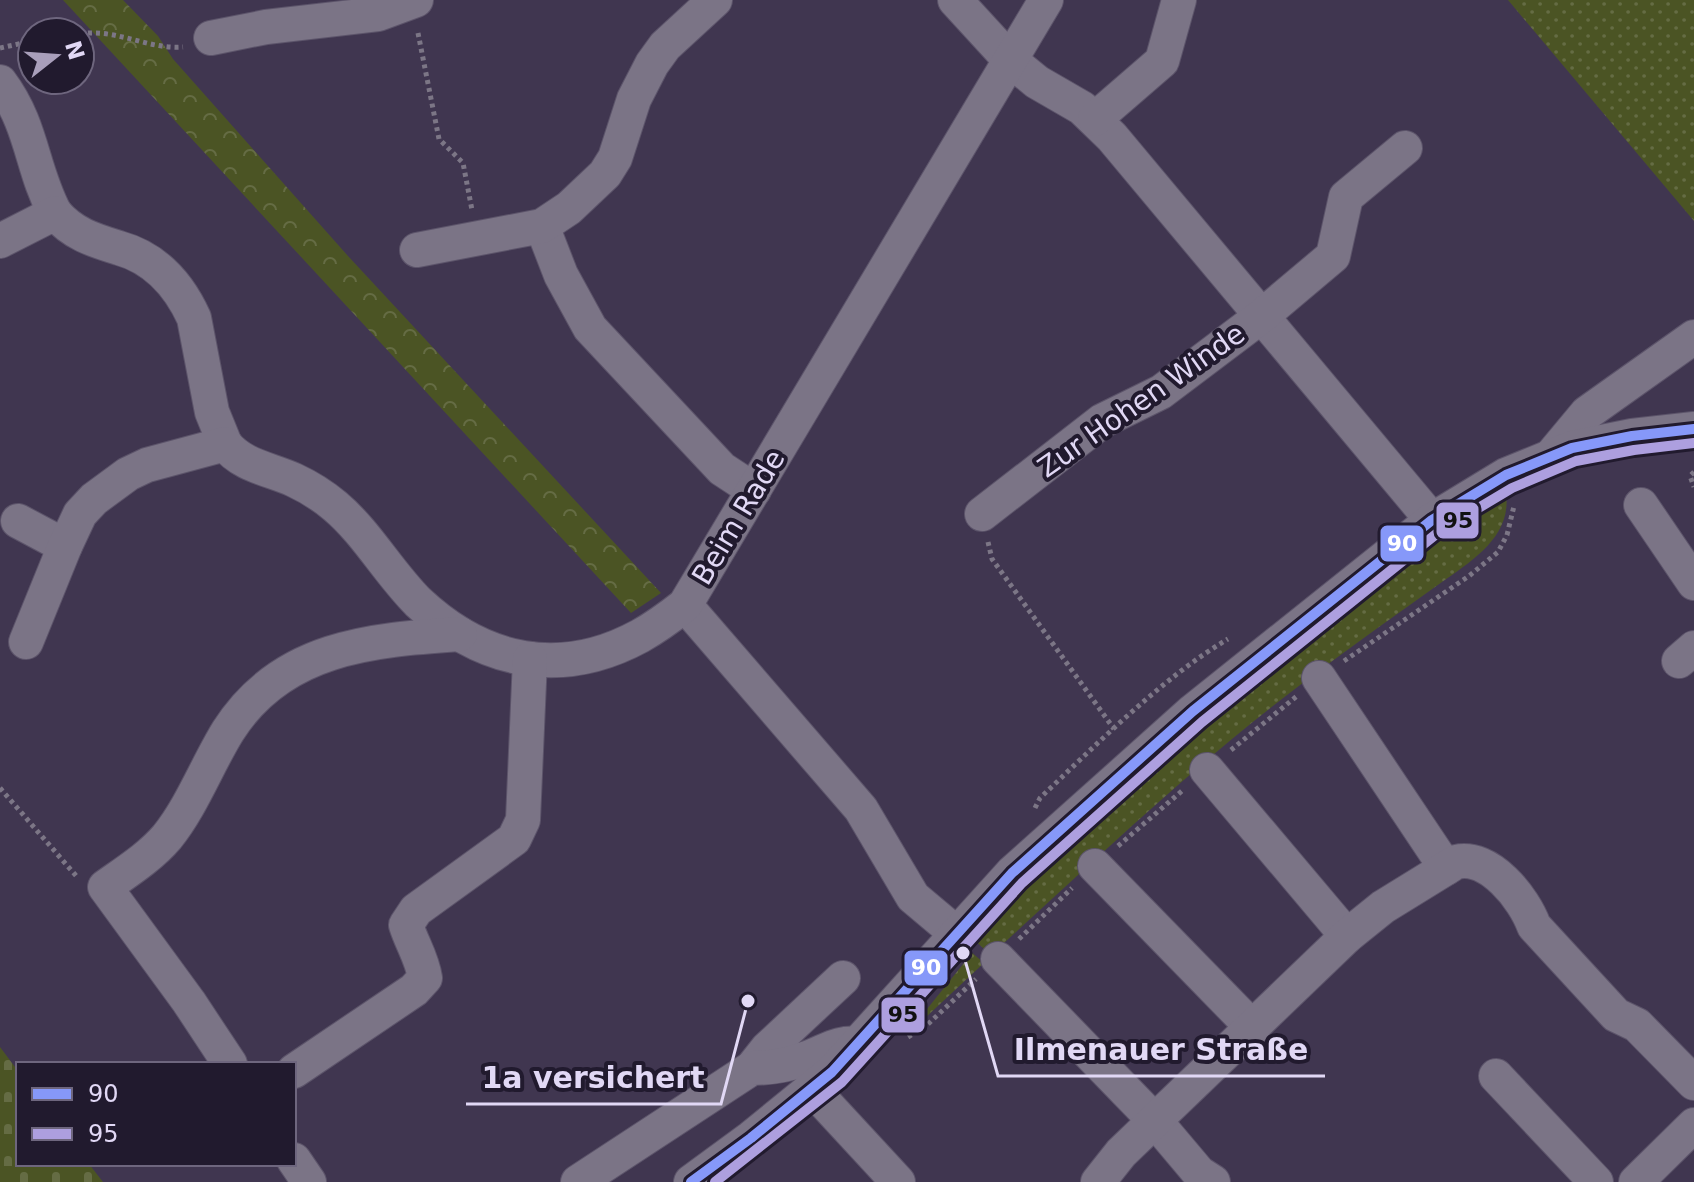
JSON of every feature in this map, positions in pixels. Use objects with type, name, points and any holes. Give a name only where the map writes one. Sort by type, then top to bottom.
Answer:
[{"type":"street","points":[[417,250],[542,226],[569,208],[605,174],[615,158],[634,99],[652,64],[665,46],[715,0]]},
{"type":"street","name":"Zur Hohen Winde","points":[[955,0],[1010,60],[1037,82],[1095,119],[1263,315],[1432,520]]},
{"type":"street","name":"Beim Rade","points":[[957,934],[913,897],[861,809],[685,605],[1046,0]]},
{"type":"street","points":[[1095,119],[1162,61],[1179,0]]},
{"type":"street","points":[[211,38],[263,13],[378,14],[414,1]]},
{"type":"street","points":[[0,82],[15,102],[30,138],[46,197],[55,213],[81,234],[153,264],[178,289],[194,318],[212,412],[225,444],[239,458],[293,479],[336,507],[419,602],[460,634],[495,653],[563,660],[605,651],[647,632],[685,605]]},
{"type":"street","name":"Zur Hohen Winde","points":[[982,514],[1102,421],[1161,392],[1263,315],[1333,256],[1346,197],[1405,148]]},
{"type":"street","points":[[0,241],[55,213]]},
{"type":"street","points":[[542,226],[561,275],[590,328],[722,469],[754,490]]},
{"type":"street","points":[[1552,455],[1587,413],[1694,337]]},
{"type":"street","points":[[691,1182],[812,1089],[860,1044],[1012,873],[1193,711],[1432,520],[1506,475],[1572,448],[1632,436],[1694,429]]},
{"type":"street","points":[[26,642],[80,514],[94,499],[128,474],[147,465],[225,444]]},
{"type":"street","points":[[1641,505],[1694,583]]},
{"type":"street","points":[[18,521],[65,546]]},
{"type":"street","points":[[229,1062],[105,887],[146,857],[169,834],[228,731],[244,709],[290,672],[328,653],[362,643],[460,634]]},
{"type":"street","points":[[296,1070],[414,990],[425,978],[422,959],[406,925],[416,910],[514,839],[519,831],[523,820],[530,659]]},
{"type":"street","points":[[1319,678],[1446,868]]},
{"type":"street","points":[[1207,770],[1347,936]]},
{"type":"street","points":[[1098,1182],[1121,1153],[1347,936],[1383,907],[1446,868],[1467,859],[1492,871],[1528,909],[1534,926],[1616,1015],[1637,1025],[1694,1083]]},
{"type":"street","points":[[1095,866],[1253,1028]]},
{"type":"street","points":[[998,959],[1156,1122],[1199,1173],[1213,1182]]},
{"type":"street","points":[[578,1182],[752,1068],[767,1049],[843,978]]},
{"type":"street","points":[[752,1068],[806,1059],[831,1045],[846,1042],[860,1044]]},
{"type":"street","points":[[1496,1076],[1596,1182]]},
{"type":"street","points":[[812,1089],[898,1182]]},
{"type":"street","points":[[1636,1182],[1694,1125]]},
{"type":"street","points":[[296,1163],[309,1182]]},
{"type":"path","points":[[414,1],[439,139],[463,163],[477,238]]},
{"type":"path","points":[[96,34],[121,35],[174,48],[208,45],[211,38]]},
{"type":"path","points":[[1694,472],[1690,476],[1694,487]]},
{"type":"path","points":[[1319,678],[1469,576],[1498,552],[1507,535],[1515,505],[1506,475]]},
{"type":"path","points":[[982,514],[992,559],[1114,729]]},
{"type":"path","points":[[0,788],[77,878],[105,887]]},
{"type":"green space","points":[[63,0],[123,0],[158,36],[173,59],[348,256],[661,593],[631,613],[96,36],[96,16],[78,16]]},
{"type":"green space","points":[[1508,0],[1694,0],[1694,221]]},
{"type":"green space","points":[[1506,494],[1503,523],[1488,546],[1477,556],[1309,678],[1232,739],[1140,818],[991,955],[974,940],[1136,778],[1207,717],[1403,565]]},
{"type":"green space","points":[[970,951],[984,963],[925,1018],[906,1031],[968,958]]},
{"type":"green space","points":[[0,1047],[16,1068],[16,1166],[91,1166],[103,1182],[0,1182]]},
{"type":"transit line","name":"90","points":[[691,1182],[832,1072],[1012,873],[1193,711],[1432,520],[1506,475],[1572,448],[1632,436],[1694,429]]},
{"type":"transit line","name":"95","points":[[715,1182],[842,1082],[1022,883],[1202,722],[1440,531],[1512,488],[1576,461],[1694,443]]},
{"type":"place","name":"Ilmenauer Straße","points":[[963,953]]},
{"type":"place","name":"1a versichert","points":[[748,1001]]}]
